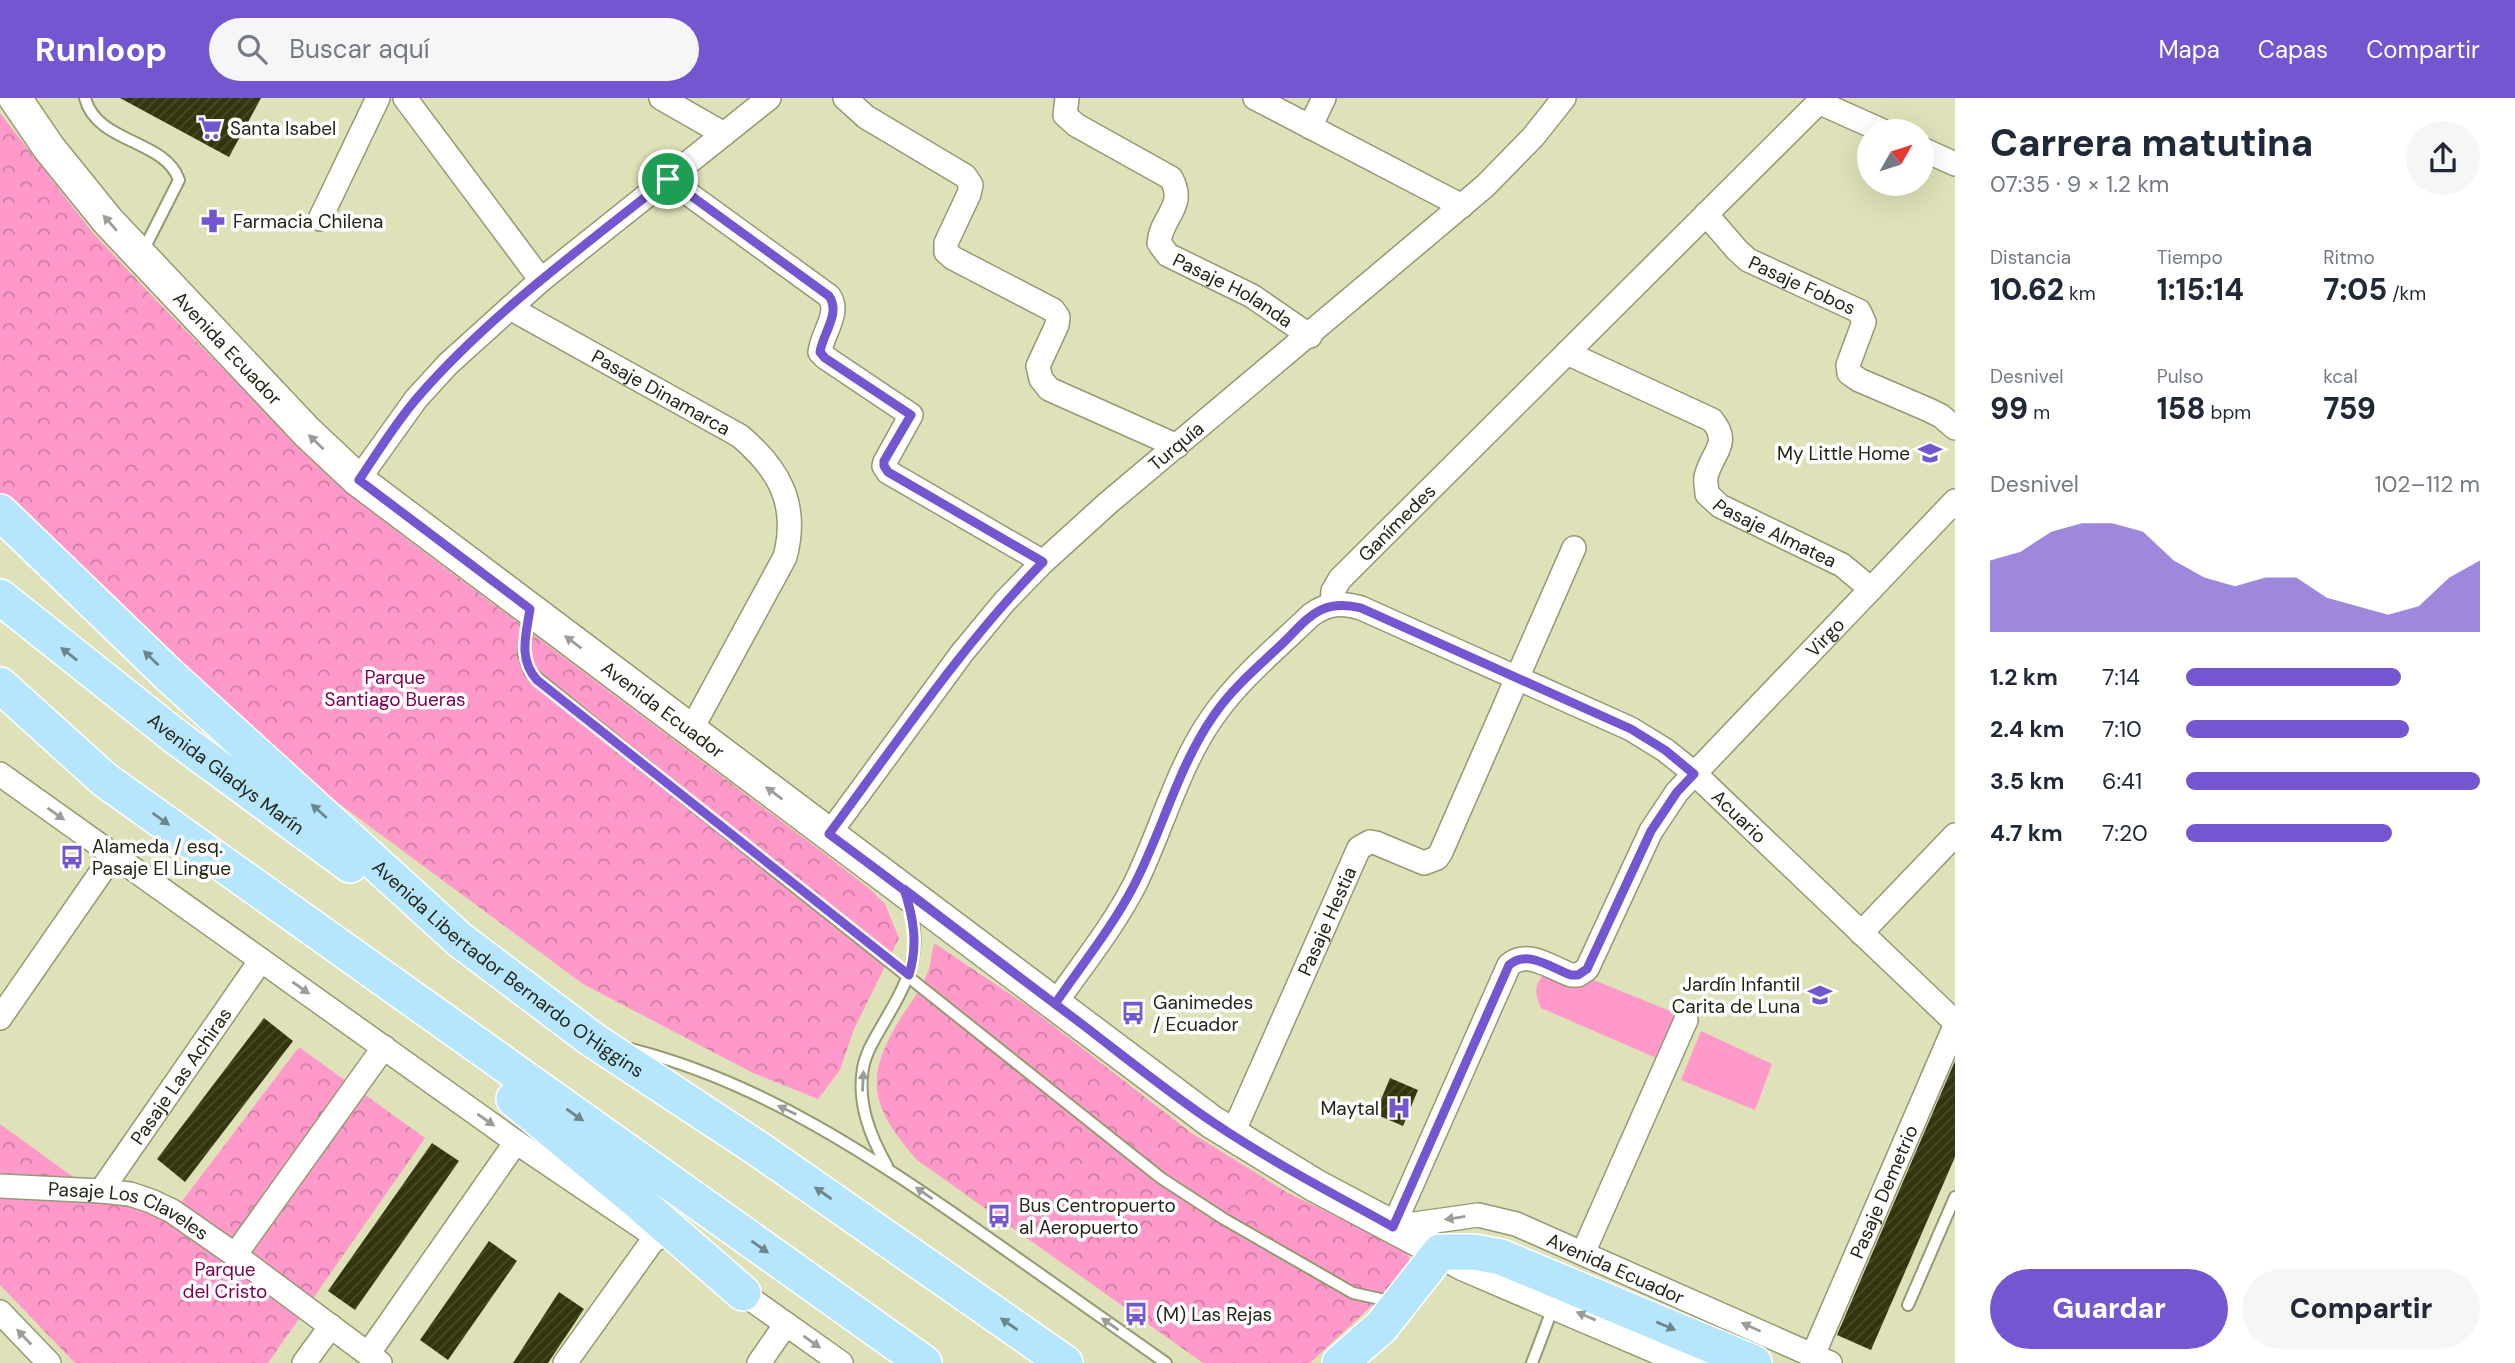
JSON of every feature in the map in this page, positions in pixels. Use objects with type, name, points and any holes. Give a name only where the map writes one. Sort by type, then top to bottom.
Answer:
[{"type":"main road","name":"Avenida Ecuador","points":[[15,98],[49,148],[108,221],[307,432],[359,480],[1179,1098],[1232,1135],[1316,1186],[1440,1252],[1694,1363]]},
{"type":"main road","name":"Avenida Libertador Bernardo O'Higgins","points":[[0,512],[169,675],[460,940],[593,1040],[760,1150],[1065,1363]]},
{"type":"main road","name":"Avenida Gladys Marín","points":[[0,597],[156,722],[283,817],[371,881],[460,940]]},
{"type":"main road","points":[[0,685],[105,779]]},
{"type":"main road","points":[[0,713],[105,779],[923,1363]]},
{"type":"main road","points":[[379,976],[485,1077],[635,1199],[743,1293]]},
{"type":"main road","name":"Avenida Ecuador","points":[[1440,1252],[1474,1252],[1501,1257],[1754,1363]]},
{"type":"main road","points":[[1340,1363],[1381,1327],[1440,1252]]},
{"type":"street","points":[[320,219],[378,98]]},
{"type":"street","points":[[405,98],[541,280]]},
{"type":"street","points":[[661,98],[724,134]]},
{"type":"street","points":[[359,480],[416,399],[448,364],[541,280],[769,98]]},
{"type":"street","points":[[845,98],[866,117],[965,176],[971,185],[969,194],[946,243],[946,251],[953,258],[1053,310],[1058,317],[1057,325],[1038,366],[1041,379],[1049,388],[1177,446]]},
{"type":"street","name":"Pasaje Holanda","points":[[1067,98],[1065,115],[1076,125],[1171,178],[1177,189],[1177,201],[1160,232],[1159,243],[1168,255],[1252,296],[1310,336]]},
{"type":"street","points":[[1255,98],[1462,206]]},
{"type":"street","points":[[1310,127],[1324,98]]},
{"type":"street","name":"Turquía","points":[[829,834],[969,645],[1005,601],[1043,562],[1091,518],[1462,206],[1516,156],[1563,98]]},
{"type":"street","points":[[1821,100],[1859,119]]},
{"type":"street","name":"Ganímedes","points":[[1332,604],[1340,579],[1821,100]]},
{"type":"street","points":[[1934,154],[1955,164]]},
{"type":"street","points":[[668,179],[834,302],[835,310],[820,352],[911,415],[884,461],[888,472],[1043,562]]},
{"type":"street","name":"Pasaje Fobos","points":[[1706,214],[1748,260],[1859,311],[1864,322],[1848,365],[1849,373],[1858,380],[1941,416],[1955,428]]},
{"type":"street","name":"Pasaje Dinamarca","points":[[510,308],[740,436],[768,464],[788,502],[790,529],[785,556],[691,730]]},
{"type":"street","name":"Pasaje Almatea","points":[[1567,353],[1712,420],[1720,430],[1721,441],[1705,478],[1707,494],[1720,506],[1842,565],[1871,589]]},
{"type":"street","name":"Virgo","points":[[1393,1227],[1509,965],[1515,960],[1528,958],[1571,975],[1578,975],[1587,969],[1651,831],[1677,792],[1955,501]]},
{"type":"street","points":[[1517,678],[1574,548]]},
{"type":"street","name":"Acuario","points":[[1332,604],[1342,603],[1361,608],[1631,729],[1665,750],[1694,774],[1955,1024]]},
{"type":"street","points":[[1055,1004],[1133,888],[1190,757],[1213,716],[1246,678],[1311,615],[1332,604]]},
{"type":"street","name":"Pasaje Hestia","points":[[1232,1135],[1355,854],[1359,848],[1370,842],[1424,863],[1437,858],[1517,678]]},
{"type":"street","points":[[0,774],[516,1142],[743,1293],[842,1363]]},
{"type":"street","points":[[1861,933],[1955,835]]},
{"type":"street","points":[[0,1018],[113,855]]},
{"type":"street","name":"Pasaje Las Achiras","points":[[101,1191],[261,960]]},
{"type":"street","points":[[1583,1253],[1686,1020]]},
{"type":"street","name":"Pasaje Demetrio","points":[[1822,1359],[1955,1024]]},
{"type":"street","points":[[235,1255],[384,1047]]},
{"type":"street","points":[[374,1359],[516,1142]]},
{"type":"street","name":"Pasaje Los Claveles","points":[[0,1186],[101,1191],[130,1194],[151,1201],[172,1211],[235,1255],[374,1359]]},
{"type":"street","name":"Avenida Ecuador","points":[[1393,1227],[1466,1216],[1495,1217],[1822,1359]]},
{"type":"street","points":[[565,1363],[656,1236]]},
{"type":"street","points":[[0,1312],[49,1363]]},
{"type":"street","points":[[759,1363],[786,1324]]},
{"type":"street","points":[[304,1363],[331,1326]]},
{"type":"lane","points":[[85,98],[87,108],[101,125],[167,161],[176,170],[180,180],[140,256]]},
{"type":"lane","points":[[530,609],[524,655],[530,672],[537,680],[1161,1178],[1224,1219],[1353,1293],[1400,1304]]},
{"type":"lane","points":[[889,1168],[870,1132],[862,1084],[863,1066],[869,1049],[909,975],[913,961],[914,930],[904,889]]},
{"type":"lane","points":[[593,1040],[695,1069],[800,1116],[889,1168],[1166,1363]]},
{"type":"lane","points":[[1908,1305],[1955,1197]]},
{"type":"lane","points":[[1532,1363],[1555,1303]]},
{"type":"green space","name":"Parque Santiago Bueras","points":[[0,113],[93,233],[341,487],[825,854],[885,904],[899,938],[854,1029],[840,1070],[818,1099],[753,1073],[583,984],[311,783],[0,493]]},
{"type":"green space","points":[[934,943],[1029,1007],[1190,1132],[1288,1193],[1402,1248],[1410,1258],[1404,1276],[1310,1363],[1203,1363],[917,1160],[889,1123],[877,1091],[881,1057],[927,975]]},
{"type":"green space","points":[[1569,970],[1680,1015],[1661,1060],[1541,1008],[1536,989],[1539,980],[1546,972]]},
{"type":"green space","points":[[1701,1031],[1772,1064],[1755,1110],[1681,1080]]},
{"type":"green space","name":"Parque del Cristo","points":[[299,1047],[425,1138],[268,1363],[75,1363],[0,1285],[0,1124],[76,1179],[140,1206],[167,1221]]},
{"type":"building","name":"Santa Isabel","points":[[120,98],[261,98],[229,157]]},
{"type":"building","points":[[264,1018],[293,1041],[185,1182],[157,1159]]},
{"type":"building","points":[[1955,1061],[1955,1157],[1871,1350],[1837,1335]]},
{"type":"building","points":[[1390,1078],[1418,1090],[1403,1126],[1375,1114]]},
{"type":"building","points":[[432,1143],[459,1161],[355,1310],[328,1291]]},
{"type":"building","points":[[489,1241],[517,1261],[448,1360],[420,1340]]},
{"type":"building","points":[[559,1292],[584,1309],[548,1363],[513,1363]]},
{"type":"place","name":"Santa Isabel","points":[[210,128]]},
{"type":"place","name":"Farmacia Chilena","points":[[213,221]]},
{"type":"place","name":"My Little Home","points":[[1930,453]]},
{"type":"place","name":"Alameda / esq. Pasaje El Lingue","points":[[72,857]]},
{"type":"place","name":"Jardín Infantil Carita de Luna","points":[[1820,995]]},
{"type":"place","name":"Ganimedes / Ecuador","points":[[1133,1013]]},
{"type":"place","name":"Maytal","points":[[1399,1108]]},
{"type":"place","name":"Bus Centropuerto al Aeropuerto","points":[[999,1216]]},
{"type":"place","name":"(M) Las Rejas","points":[[1136,1314]]},
{"type":"route","points":[[668,179],[541,280],[448,364],[416,399],[359,480],[530,609],[524,655],[530,672],[537,680],[909,975],[915,946],[911,909],[904,889],[979,947],[1055,1004],[1133,888],[1190,757],[1213,716],[1246,678],[1311,615],[1332,604],[1342,603],[1361,608],[1631,729],[1665,750],[1694,774],[1677,792],[1651,831],[1587,969],[1578,975],[1571,975],[1534,959],[1522,958],[1515,960],[1505,970],[1393,1227],[1281,1166],[1212,1122],[1179,1098],[1055,1004],[904,889],[829,834],[962,653],[1005,601],[1043,562],[888,472],[884,461],[911,415],[820,352],[835,310],[834,302],[668,179]]}]
